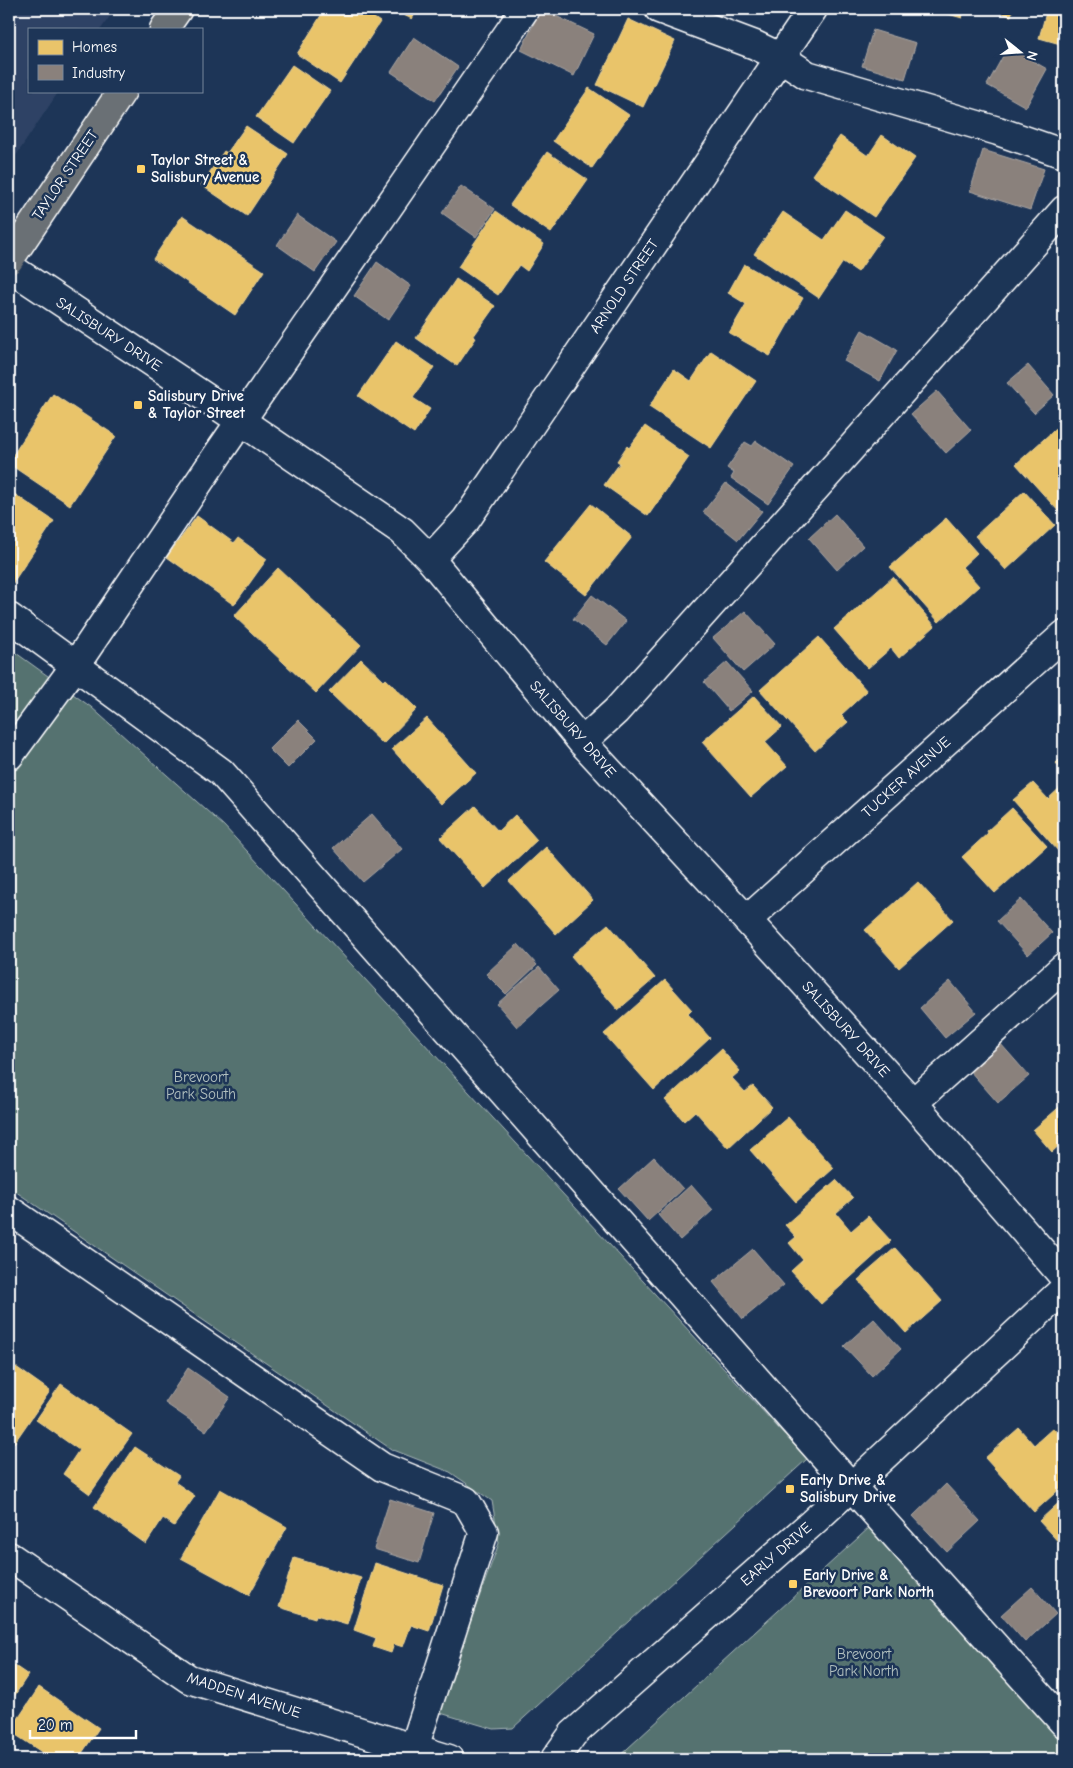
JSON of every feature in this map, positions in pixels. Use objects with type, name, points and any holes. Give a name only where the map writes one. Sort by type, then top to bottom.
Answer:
[{"type":"main road","points":[[165,28],[178,9]]},
{"type":"main road","name":"TAYLOR STREET","points":[[9,260],[121,92]]},
{"type":"street","points":[[9,756],[75,666],[241,420],[525,9]]},
{"type":"street","points":[[659,9],[756,46],[780,57],[807,75],[998,131],[1064,154]]},
{"type":"street","name":"ARNOLD STREET","points":[[430,559],[466,520],[813,9]]},
{"type":"street","points":[[582,742],[616,711],[1064,210]]},
{"type":"street","name":"SALISBURY DRIVE","points":[[9,267],[241,420],[402,531],[430,559],[582,742],[913,1103],[1064,1276]]},
{"type":"street","points":[[9,617],[220,772],[1064,1723]]},
{"type":"street","name":"TUCKER AVENUE","points":[[747,920],[1064,635]]},
{"type":"street","points":[[913,1103],[1064,967]]},
{"type":"street","points":[[9,1210],[382,1467],[466,1501],[484,1532],[414,1748]]},
{"type":"street","name":"EARLY DRIVE","points":[[555,1759],[573,1734],[812,1523],[1064,1289]]},
{"type":"street","name":"MADDEN AVENUE","points":[[9,1556],[189,1679],[449,1759]]},
{"type":"shaded area","points":[[9,9],[115,9],[102,28],[28,28],[28,92],[58,92],[9,166]]},
{"type":"green space","name":"Brevoort Park South","points":[[9,648],[91,707],[224,826],[807,1459],[513,1728],[494,1729],[437,1712],[499,1543],[492,1501],[450,1472],[391,1449],[9,1187]]},
{"type":"green space","name":"Brevoort Park North","points":[[870,1527],[1064,1745],[1064,1759],[616,1759]]},
{"type":"building: Homes","points":[[325,9],[361,9],[380,22],[340,83],[297,54]]},
{"type":"building: Homes","points":[[391,9],[418,9],[412,19]]},
{"type":"building: Homes","points":[[931,9],[965,9],[962,18]]},
{"type":"building: Homes","points":[[987,9],[1013,9],[1011,16]]},
{"type":"building: Homes","points":[[1047,9],[1064,12],[1064,45],[1039,38]]},
{"type":"building: Homes","points":[[628,19],[675,41],[643,107],[597,85]]},
{"type":"building: Homes","points":[[292,65],[330,91],[294,143],[256,117]]},
{"type":"building: Homes","points":[[589,88],[629,115],[592,168],[553,141]]},
{"type":"building: Homes","points":[[246,126],[288,154],[247,216],[201,185],[224,151],[227,153]]},
{"type":"building: Homes","points":[[882,135],[915,158],[874,217],[812,175],[840,136],[868,156]]},
{"type":"building: Homes","points":[[547,152],[588,180],[551,233],[510,205]]},
{"type":"building: Homes","points":[[845,210],[883,236],[858,272],[843,262],[819,298],[754,254],[783,212],[824,240]]},
{"type":"building: Homes","points":[[496,211],[544,244],[527,271],[519,265],[498,295],[458,267]]},
{"type":"building: Homes","points":[[182,216],[264,271],[235,315],[153,259]]},
{"type":"building: Homes","points":[[744,264],[803,298],[770,356],[729,333],[746,304],[728,293]]},
{"type":"building: Homes","points":[[456,279],[495,306],[473,337],[476,338],[457,366],[416,338]]},
{"type":"building: Homes","points":[[396,341],[434,367],[413,398],[430,409],[414,434],[358,396]]},
{"type":"building: Homes","points":[[711,351],[756,381],[711,448],[649,407],[674,369],[691,381]]},
{"type":"building: Homes","points":[[53,394],[116,436],[70,505],[9,464],[9,461]]},
{"type":"building: Homes","points":[[1062,423],[1064,425],[1064,510],[1061,514],[1016,464]]},
{"type":"building: Homes","points":[[645,426],[689,457],[648,516],[604,485],[620,463],[617,461],[627,446],[629,448]]},
{"type":"building: Homes","points":[[10,491],[54,521],[10,587],[9,586]]},
{"type":"building: Homes","points":[[1024,491],[1055,525],[1006,570],[975,536]]},
{"type":"building: Homes","points":[[591,504],[632,537],[586,595],[544,562]]},
{"type":"building: Homes","points":[[197,516],[234,543],[238,538],[267,559],[234,605],[167,557]]},
{"type":"building: Homes","points":[[946,518],[977,553],[962,567],[979,586],[939,622],[890,567]]},
{"type":"building: Homes","points":[[278,568],[361,645],[316,693],[234,616]]},
{"type":"building: Homes","points":[[893,577],[935,626],[899,658],[891,648],[868,668],[834,629]]},
{"type":"building: Homes","points":[[819,637],[867,691],[841,715],[848,722],[815,751],[760,690]]},
{"type":"building: Homes","points":[[361,659],[384,681],[386,679],[417,709],[383,744],[329,692]]},
{"type":"building: Homes","points":[[754,696],[782,727],[765,742],[787,766],[751,797],[702,742]]},
{"type":"building: Homes","points":[[427,718],[476,773],[441,804],[392,749]]},
{"type":"building: Homes","points":[[1064,755],[1064,773],[1056,763]]},
{"type":"building: Homes","points":[[1033,783],[1048,799],[1064,784],[1064,847],[1059,852],[1013,800]]},
{"type":"building: Homes","points":[[475,806],[498,831],[515,815],[537,840],[485,888],[440,838]]},
{"type":"building: Homes","points":[[1012,808],[1047,846],[995,893],[962,857]]},
{"type":"building: Homes","points":[[546,847],[593,900],[556,934],[509,881]]},
{"type":"building: Homes","points":[[918,882],[953,920],[899,968],[865,930]]},
{"type":"building: Homes","points":[[608,924],[655,978],[618,1010],[571,956]]},
{"type":"building: Homes","points":[[665,980],[692,1010],[688,1014],[710,1038],[654,1090],[604,1034]]},
{"type":"building: Homes","points":[[721,1049],[740,1071],[732,1078],[745,1092],[753,1086],[772,1107],[728,1148],[695,1111],[684,1121],[665,1100]]},
{"type":"building: Homes","points":[[1064,1103],[1064,1141],[1052,1152],[1033,1130]]},
{"type":"building: Homes","points":[[788,1117],[834,1168],[796,1202],[750,1150]]},
{"type":"building: Homes","points":[[836,1180],[853,1198],[836,1213],[851,1231],[868,1216],[891,1241],[821,1304],[791,1271],[803,1260],[789,1243],[796,1237],[785,1225]]},
{"type":"building: Homes","points":[[895,1248],[942,1301],[906,1333],[858,1280]]},
{"type":"building: Homes","points":[[9,1362],[50,1391],[14,1443],[9,1439]]},
{"type":"building: Homes","points":[[61,1384],[132,1434],[90,1494],[63,1474],[79,1450],[36,1420]]},
{"type":"building: Homes","points":[[1019,1428],[1034,1445],[1053,1428],[1064,1440],[1064,1485],[1034,1512],[985,1458]]},
{"type":"building: Homes","points":[[135,1447],[179,1476],[175,1482],[195,1496],[174,1526],[163,1518],[146,1544],[94,1507]]},
{"type":"building: Homes","points":[[220,1489],[287,1527],[249,1595],[181,1558]]},
{"type":"building: Homes","points":[[1064,1498],[1064,1548],[1039,1521]]},
{"type":"building: Homes","points":[[294,1558],[361,1578],[347,1624],[316,1615],[315,1618],[279,1607]]},
{"type":"building: Homes","points":[[375,1563],[443,1585],[429,1631],[411,1625],[403,1647],[394,1644],[391,1653],[373,1647],[376,1638],[354,1630]]},
{"type":"building: Homes","points":[[9,1662],[28,1675],[9,1704]]},
{"type":"building: Homes","points":[[39,1687],[99,1728],[78,1759],[52,1759],[10,1731]]},
{"type":"building: Industry","points":[[541,9],[594,34],[574,76],[521,50]]},
{"type":"building: Industry","points":[[873,30],[916,43],[905,79],[862,66]]},
{"type":"building: Industry","points":[[414,37],[458,67],[435,101],[391,72]]},
{"type":"building: Industry","points":[[1008,47],[1047,69],[1026,107],[987,85]]},
{"type":"building: Industry","points":[[983,150],[1044,169],[1030,210],[970,191]]},
{"type":"building: Industry","points":[[461,186],[495,209],[476,237],[442,213]]},
{"type":"building: Industry","points":[[297,215],[336,242],[315,272],[277,245]]},
{"type":"building: Industry","points":[[377,262],[411,286],[388,320],[354,296]]},
{"type":"building: Industry","points":[[862,330],[897,350],[880,381],[844,361]]},
{"type":"building: Industry","points":[[1028,365],[1054,395],[1034,413],[1007,383]]},
{"type":"building: Industry","points":[[937,391],[971,430],[946,453],[911,414]]},
{"type":"building: Industry","points":[[756,441],[794,467],[768,504],[731,478],[734,473],[727,468],[745,442],[752,446]]},
{"type":"building: Industry","points":[[726,483],[762,511],[738,540],[703,512]]},
{"type":"building: Industry","points":[[835,514],[863,546],[837,570],[809,538]]},
{"type":"building: Industry","points":[[592,595],[626,621],[607,645],[573,619]]},
{"type":"building: Industry","points":[[745,611],[775,644],[743,672],[713,638]]},
{"type":"building: Industry","points":[[727,662],[753,691],[729,711],[704,682]]},
{"type":"building: Industry","points":[[298,720],[317,739],[288,768],[269,749]]},
{"type":"building: Industry","points":[[372,814],[402,849],[363,882],[333,848]]},
{"type":"building: Industry","points":[[1021,899],[1052,933],[1028,955],[997,921]]},
{"type":"building: Industry","points":[[518,944],[537,965],[506,994],[486,974]]},
{"type":"building: Industry","points":[[539,967],[559,990],[517,1027],[497,1004]]},
{"type":"building: Industry","points":[[950,981],[976,1012],[945,1038],[920,1008]]},
{"type":"building: Industry","points":[[1000,1043],[1029,1076],[998,1103],[969,1070]]},
{"type":"building: Industry","points":[[654,1157],[683,1189],[648,1221],[619,1189]]},
{"type":"building: Industry","points":[[691,1185],[713,1210],[680,1240],[658,1215]]},
{"type":"building: Industry","points":[[753,1249],[784,1285],[743,1319],[713,1282]]},
{"type":"building: Industry","points":[[874,1319],[901,1349],[872,1376],[844,1346]]},
{"type":"building: Industry","points":[[188,1368],[230,1397],[206,1431],[165,1403]]},
{"type":"building: Industry","points":[[946,1484],[980,1521],[947,1552],[913,1516]]},
{"type":"building: Industry","points":[[390,1499],[434,1513],[419,1563],[374,1549]]},
{"type":"building: Industry","points":[[1032,1587],[1056,1614],[1025,1642],[1001,1615]]},
{"type":"place","name":"Taylor Street & Salisbury Avenue","points":[[141,169]]},
{"type":"place","name":"Salisbury Drive & Taylor Street","points":[[138,405]]},
{"type":"place","name":"Early Drive & Salisbury Drive","points":[[790,1489]]},
{"type":"place","name":"Early Drive & Brevoort Park North","points":[[793,1584]]}]
